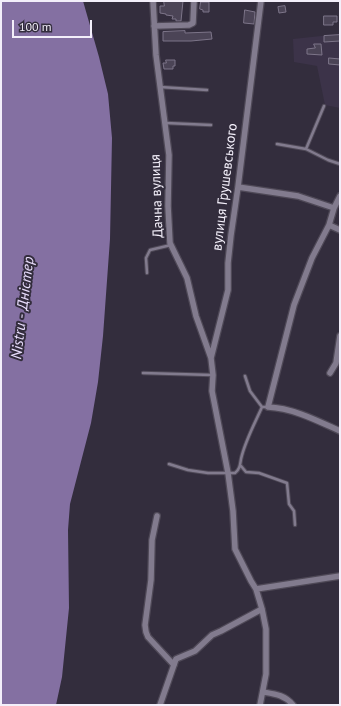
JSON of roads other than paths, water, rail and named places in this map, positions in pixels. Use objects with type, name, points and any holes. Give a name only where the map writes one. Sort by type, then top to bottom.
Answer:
[{"type":"street","name":"Дачна вулиця","points":[[153,1],[156,54],[168,155],[170,243],[187,278],[196,316],[211,358]]},
{"type":"street","points":[[154,26],[189,25],[193,23],[194,1]]},
{"type":"street","name":"вулиця Грушевського","points":[[260,705],[266,674],[266,629],[256,588],[251,582],[235,548],[233,511],[228,473],[212,391],[213,375],[211,358],[228,290],[230,235],[238,187],[261,1]]},
{"type":"street","points":[[238,187],[298,196],[334,208]]},
{"type":"street","points":[[340,196],[334,208],[329,225],[312,258],[294,305],[265,407],[277,408],[297,413],[340,431]]},
{"type":"street","points":[[329,225],[340,230]]},
{"type":"street","points":[[330,373],[336,363],[340,336]]},
{"type":"street","points":[[157,516],[152,540],[151,580],[145,625],[148,637],[174,665]]},
{"type":"street","points":[[256,588],[340,576]]},
{"type":"street","points":[[160,705],[176,659],[195,651],[212,635],[262,609]]},
{"type":"street","points":[[263,692],[282,696],[288,699],[293,705]]},
{"type":"lane","points":[[160,87],[208,90]]},
{"type":"lane","points":[[306,149],[324,106]]},
{"type":"lane","points":[[164,123],[211,124]]},
{"type":"lane","points":[[277,144],[306,149],[340,164]]},
{"type":"lane","points":[[146,274],[146,258],[150,250],[171,245]]},
{"type":"lane","points":[[143,373],[213,375]]},
{"type":"lane","points":[[169,464],[188,470],[208,473],[235,473],[238,471],[241,466],[241,460],[252,430],[265,407],[250,391],[245,376]]},
{"type":"lane","points":[[241,466],[246,472],[259,473],[287,483],[289,504],[294,510],[295,525]]},
{"type":"water","name":"Nistru - Дністер","points":[[1,1],[83,1],[108,94],[112,138],[110,239],[103,336],[98,382],[91,423],[70,504],[68,530],[69,608],[62,677],[56,705],[1,705]]}]
